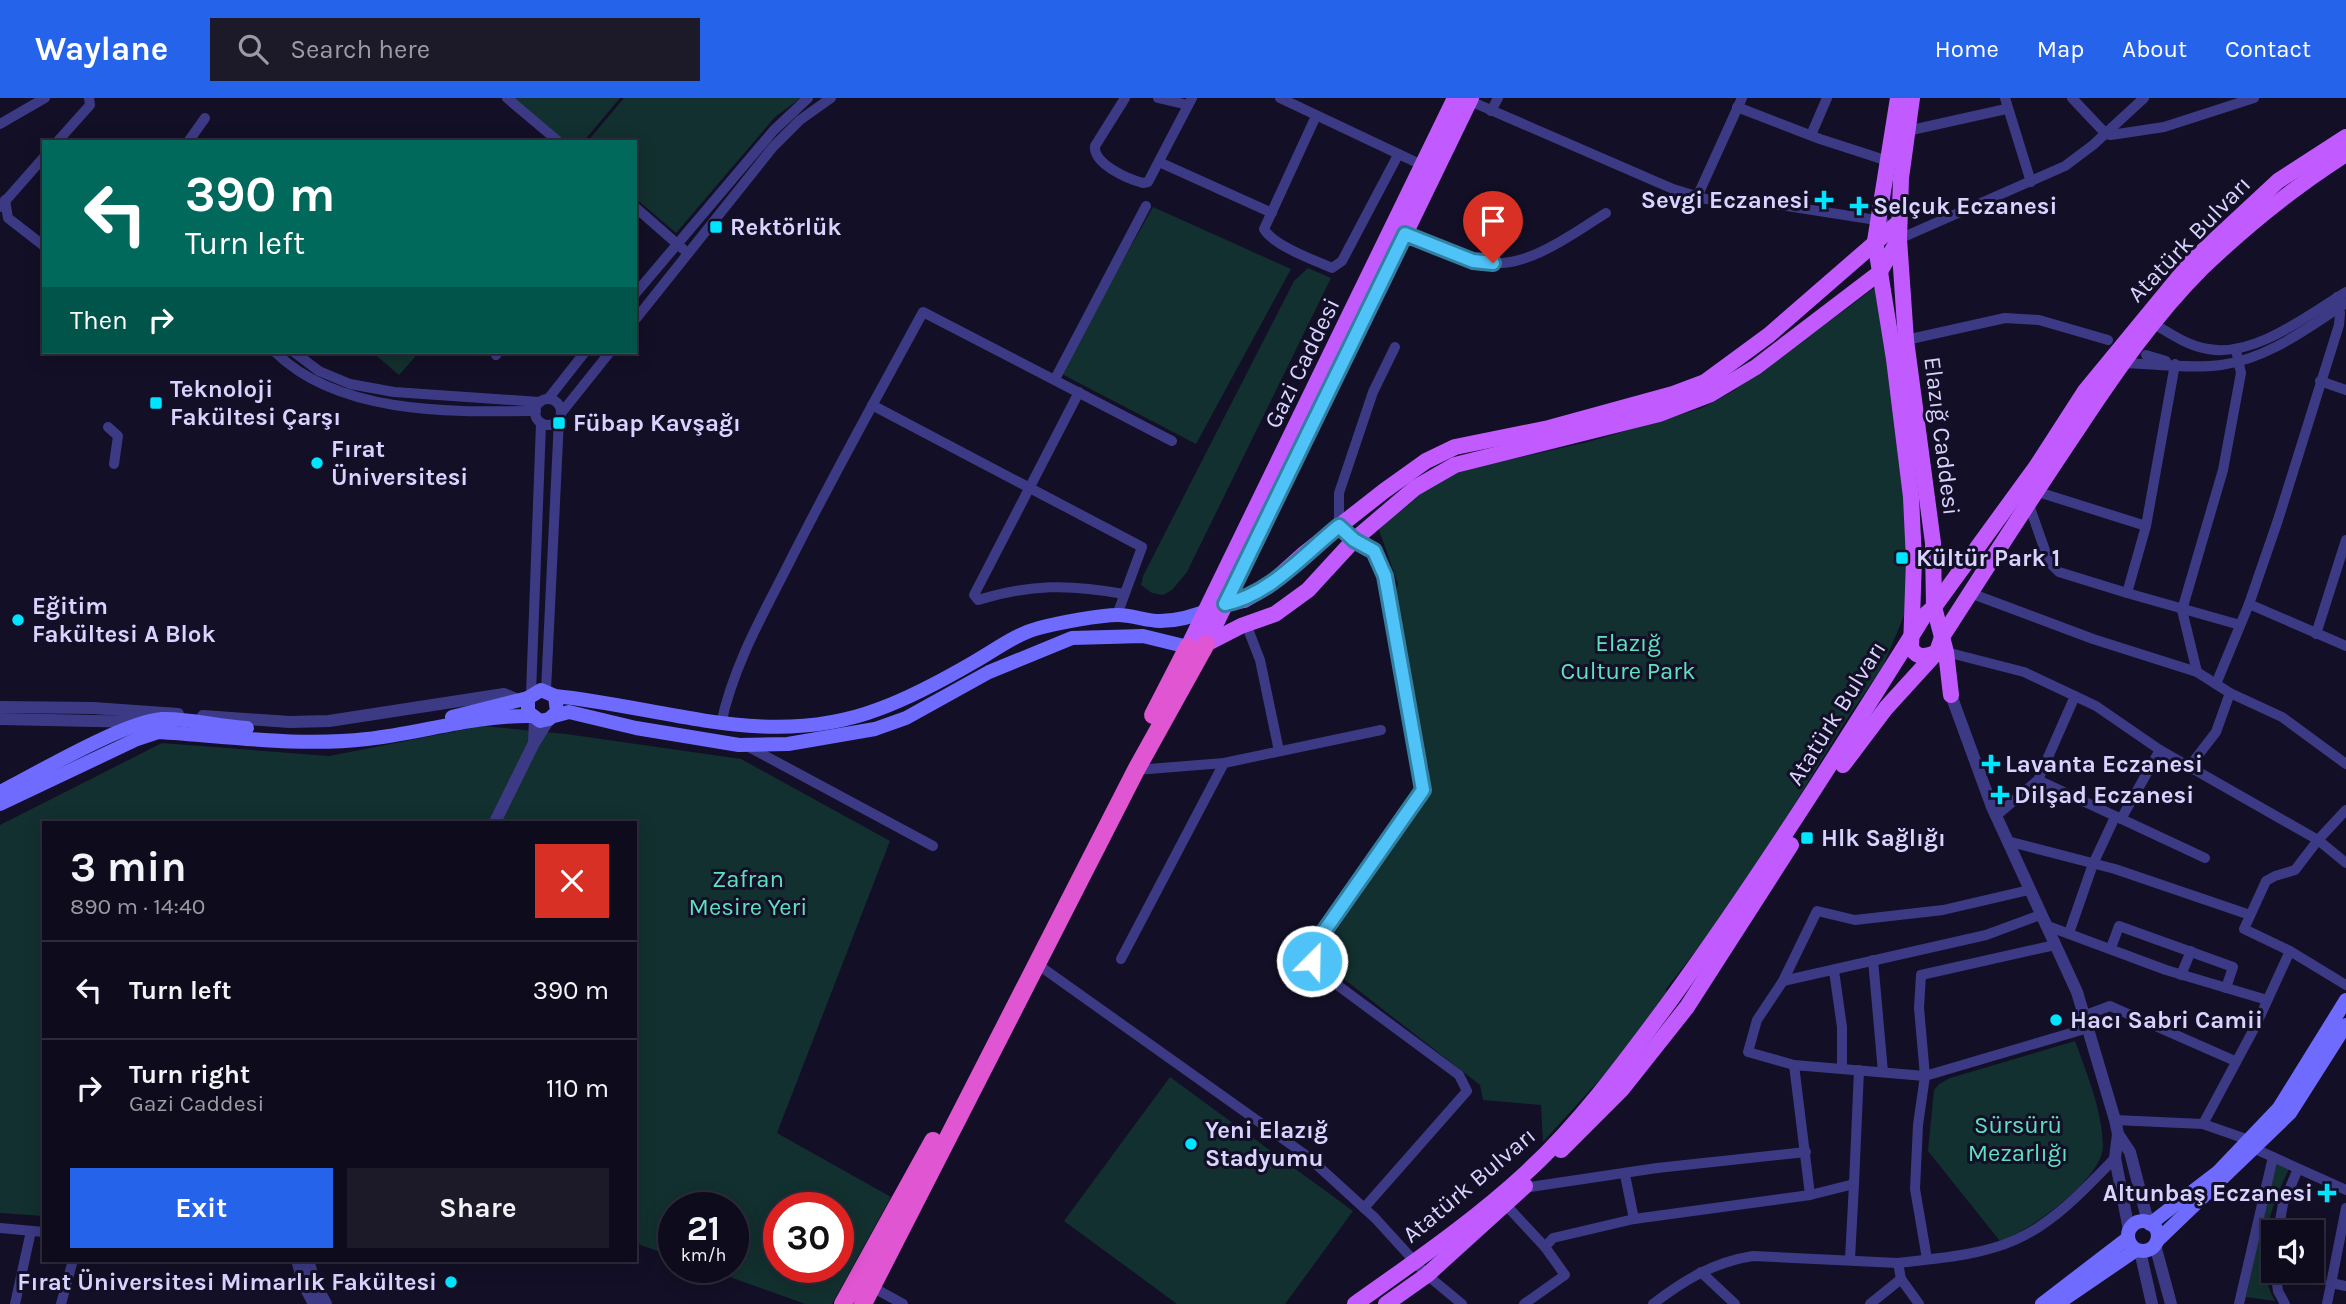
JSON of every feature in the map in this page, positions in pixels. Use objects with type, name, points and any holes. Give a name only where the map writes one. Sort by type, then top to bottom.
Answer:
[{"type":"highway","points":[[864,1304],[1197,645]]},
{"type":"highway","points":[[843,1304],[952,1109],[1197,645]]},
{"type":"main road","points":[[1898,98],[1875,241],[1894,359],[1911,497],[1914,560],[1910,638],[1916,654],[1935,652],[1951,695]]},
{"type":"main road","name":"Elazığ Caddesi","points":[[1912,98],[1899,239],[1906,340],[1933,543],[1935,652]]},
{"type":"main road","name":"Gazi Caddesi","points":[[1197,645],[1205,611],[1424,166],[1466,99]]},
{"type":"main road","name":"Gazi Caddesi","points":[[1197,645],[1225,604],[1405,234],[1466,99]]},
{"type":"main road","name":"Atatürk Bulvarı","points":[[1355,1304],[1529,1171],[1611,1080],[1720,933],[1839,754],[1924,615],[1934,607],[2036,467],[2093,381],[2184,270],[2278,181],[2346,136]]},
{"type":"main road","name":"Atatürk Bulvarı","points":[[1386,1304],[1427,1275],[1506,1205],[1622,1089],[1687,1007],[1845,762],[1886,708],[1935,652],[2032,497],[2123,363],[2200,270],[2294,187],[2346,154]]},
{"type":"main road","points":[[0,792],[108,738],[147,722],[162,719],[242,728],[355,732],[419,724],[536,696],[721,724],[779,728],[853,718],[918,692],[1028,631],[1117,615],[1159,621],[1185,618],[1244,600],[1268,586],[1339,526],[1426,461],[1455,447],[1549,428],[1673,394],[1705,382],[1769,335],[1899,222]]},
{"type":"main road","points":[[0,804],[137,739],[158,732],[317,742],[366,739],[495,719],[542,718],[569,712],[661,733],[744,745],[788,744],[874,729],[906,718],[1018,658],[1072,638],[1143,636],[1197,645],[1275,614],[1308,590],[1354,540],[1415,488],[1455,465],[1658,414],[1711,394],[1756,367],[1879,273],[1899,239]]},
{"type":"main road","points":[[536,696],[558,706],[542,718]]},
{"type":"main road","points":[[536,696],[527,708],[542,718]]},
{"type":"main road","points":[[2134,1242],[2148,1250],[2250,1144],[2279,1108],[2346,1000]]},
{"type":"main road","points":[[2057,1304],[2134,1242],[2135,1223],[2149,1223],[2290,1113],[2344,1033]]},
{"type":"main road","points":[[2149,1223],[2157,1232],[2156,1243]]},
{"type":"main road","points":[[2042,1304],[2134,1242]]},
{"type":"street","points":[[0,124],[45,98]]},
{"type":"street","points":[[59,140],[90,105],[89,98]]},
{"type":"street","points":[[506,98],[557,140]]},
{"type":"street","points":[[637,292],[774,130],[808,98]]},
{"type":"street","points":[[637,318],[774,147],[800,120],[831,98]]},
{"type":"street","points":[[1125,98],[1095,146],[1096,157],[1143,183],[1148,182],[1190,102],[1158,98]]},
{"type":"street","points":[[1280,98],[1297,102],[1316,116],[1424,166]]},
{"type":"street","points":[[1491,111],[1497,98]]},
{"type":"street","points":[[1811,135],[1827,98]]},
{"type":"street","points":[[2072,98],[2106,134],[2111,135],[2164,127],[2250,99]]},
{"type":"street","points":[[1899,239],[2065,166],[2106,134],[2144,98]]},
{"type":"street","points":[[1466,99],[1672,189],[1697,197],[1899,222]]},
{"type":"street","points":[[1697,197],[1740,103],[1811,135],[1888,161]]},
{"type":"street","points":[[1907,131],[2005,104],[2031,182]]},
{"type":"street","points":[[1316,116],[1264,229],[1274,240],[1332,268],[1337,267],[1398,155]]},
{"type":"street","points":[[189,140],[205,118]]},
{"type":"street","points":[[42,159],[2,204],[8,218],[42,244]]},
{"type":"street","points":[[1159,162],[1272,213]]},
{"type":"street","points":[[1055,379],[1146,205]]},
{"type":"street","points":[[637,209],[689,253]]},
{"type":"street","points":[[1405,234],[1473,261],[1517,261],[1538,254],[1606,213]]},
{"type":"street","points":[[2154,324],[2196,346],[2222,351],[2236,349],[2268,337],[2342,300]]},
{"type":"street","points":[[2123,363],[2206,366],[2240,362],[2281,344],[2342,300]]},
{"type":"street","points":[[2216,684],[2249,604],[2278,520],[2339,325],[2342,300]]},
{"type":"street","points":[[721,724],[733,679],[748,642],[826,489],[923,312],[1172,440]]},
{"type":"street","points":[[1906,340],[2005,318],[2039,320],[2108,340]]},
{"type":"street","points":[[1364,1208],[1468,1091],[1459,1075],[1317,970],[1312,961],[1311,950],[1423,790],[1385,576],[1374,551],[1354,540],[1339,526],[1339,493],[1373,392],[1395,347]]},
{"type":"street","points":[[2197,672],[2182,610],[2223,470],[2241,373],[2236,349]]},
{"type":"street","points":[[278,354],[311,379],[350,397],[395,404],[483,411],[556,402],[561,416],[536,696]]},
{"type":"street","points":[[297,354],[319,371],[350,384],[394,392],[541,404]]},
{"type":"street","points":[[536,696],[541,404],[580,354]]},
{"type":"street","points":[[582,354],[597,368]]},
{"type":"street","points":[[541,423],[553,424],[561,416],[608,354]]},
{"type":"street","points":[[2146,355],[2175,364]]},
{"type":"street","points":[[2127,593],[2146,526],[2175,364]]},
{"type":"street","points":[[2320,381],[2346,390]]},
{"type":"street","points":[[1079,392],[975,593],[976,599],[1034,586],[1079,586],[1124,594]]},
{"type":"street","points":[[872,405],[1142,547],[1117,615]]},
{"type":"street","points":[[108,427],[118,436],[114,464]]},
{"type":"street","points":[[2146,526],[2032,497],[2049,562],[2059,572],[2240,625]]},
{"type":"street","points":[[2316,634],[2346,540]]},
{"type":"street","points":[[1970,593],[2093,639],[2197,672],[2230,693],[2282,718],[2346,764]]},
{"type":"street","points":[[2249,604],[2346,646]]},
{"type":"street","points":[[1246,624],[1260,660],[1279,751]]},
{"type":"street","points":[[1935,652],[2024,672],[2096,706],[2160,750],[2318,840],[2346,863]]},
{"type":"street","points":[[2189,767],[2216,732],[2230,693]]},
{"type":"street","points":[[0,708],[93,708],[289,722],[357,718],[504,694],[536,696]]},
{"type":"street","points":[[1951,695],[1996,816],[2085,1015],[2115,1120],[2118,1134],[2115,1158],[2134,1242],[2152,1304]]},
{"type":"street","points":[[1996,816],[2038,780],[2074,696]]},
{"type":"street","points":[[495,821],[534,743],[542,718]]},
{"type":"street","points":[[0,719],[147,722]]},
{"type":"street","points":[[1136,770],[1224,763],[1381,730]]},
{"type":"street","points":[[744,745],[933,846]]},
{"type":"street","points":[[2069,933],[2093,864],[2160,750]]},
{"type":"street","points":[[1121,959],[1224,763]]},
{"type":"street","points":[[2038,780],[2205,858]]},
{"type":"street","points":[[2346,810],[2295,870],[2266,881],[2244,929],[2290,951],[2346,985]]},
{"type":"street","points":[[2007,841],[2093,864],[2250,915]]},
{"type":"street","points":[[2029,890],[1943,911],[1855,920],[1817,911],[1783,981],[1757,1020],[1748,1052],[1794,1065],[1925,1076],[2088,1028]]},
{"type":"street","points":[[1783,981],[2043,920],[2069,933],[2181,975],[2267,1000]]},
{"type":"street","points":[[2111,948],[2119,926],[2191,951],[2233,967],[2226,988]]},
{"type":"street","points":[[1927,1259],[1915,1189],[1918,1125],[1925,1076],[1919,1008],[1921,975],[2055,945]]},
{"type":"street","points":[[2181,975],[2191,951]]},
{"type":"street","points":[[2203,1124],[2290,951]]},
{"type":"street","points":[[1873,960],[1883,1072]]},
{"type":"street","points":[[1037,964],[1307,1156],[1364,1208],[1416,1260],[1427,1275],[1462,1304]]},
{"type":"street","points":[[1834,971],[1842,1027],[1842,1069]]},
{"type":"street","points":[[2085,1015],[2110,1006],[2235,1061]]},
{"type":"street","points":[[1794,1065],[1810,1195]]},
{"type":"street","points":[[1850,1259],[1859,1070]]},
{"type":"street","points":[[2115,1120],[2203,1124],[2346,1190]]},
{"type":"street","points":[[2118,1134],[2130,1152],[2149,1223]]},
{"type":"street","points":[[1523,1188],[1625,1175],[1657,1168],[1806,1152]]},
{"type":"street","points":[[2239,1304],[2273,1157]]},
{"type":"street","points":[[1653,1304],[1685,1280],[1730,1259],[1754,1256],[1898,1263],[1976,1252],[2015,1240],[2049,1220],[2115,1158]]},
{"type":"street","points":[[2280,1220],[2283,1204],[2298,1169]]},
{"type":"street","points":[[1625,1175],[1634,1219]]},
{"type":"street","points":[[1545,1247],[1553,1238],[1634,1219],[1810,1195],[1854,1184]]},
{"type":"street","points":[[1506,1205],[1545,1247],[1564,1275],[1524,1304]]},
{"type":"street","points":[[2327,1304],[2346,1208]]},
{"type":"street","points":[[0,1228],[42,1232]]},
{"type":"street","points":[[15,1304],[31,1231]]},
{"type":"street","points":[[2156,1243],[2171,1304]]},
{"type":"street","points":[[61,1304],[72,1262]]},
{"type":"street","points":[[298,1262],[304,1285],[314,1304]]},
{"type":"street","points":[[309,1262],[315,1284],[326,1304]]},
{"type":"street","points":[[1898,1263],[1900,1279],[1919,1304]]},
{"type":"street","points":[[1701,1272],[1735,1304]]},
{"type":"street","points":[[1871,1304],[1900,1279]]},
{"type":"street","points":[[2277,1283],[2285,1304]]},
{"type":"street","points":[[2331,1283],[2346,1286]]},
{"type":"street","points":[[872,1287],[903,1304]]},
{"type":"green space","points":[[507,98],[620,98],[585,140],[557,140]]},
{"type":"green space","points":[[624,98],[801,98],[775,117],[676,233],[637,200],[637,140],[589,140]]},
{"type":"green space","points":[[1153,207],[1291,269],[1196,444],[1060,373]]},
{"type":"green space","points":[[1308,268],[1331,278],[1187,572],[1172,590],[1163,595],[1152,593],[1141,585],[1143,576],[1294,281]]},
{"type":"green space","name":"Elazığ Culture Park","points":[[1876,287],[1898,405],[1911,568],[1904,616],[1883,666],[1843,725],[1769,846],[1705,939],[1666,989],[1666,995],[1614,1064],[1543,1142],[1541,1105],[1483,1100],[1480,1085],[1322,962],[1320,955],[1429,793],[1429,768],[1422,751],[1393,600],[1398,584],[1379,530],[1384,521],[1425,488],[1460,471],[1588,442],[1702,408],[1732,392]]},
{"type":"green space","points":[[374,354],[411,354],[415,357],[399,375]]},
{"type":"green space","name":"Zafran Mesire Yeri","points":[[483,726],[566,734],[741,759],[890,841],[777,1133],[891,1197],[854,1264],[854,1192],[763,1192],[763,1283],[844,1283],[832,1304],[805,1304],[747,1283],[749,1283],[749,1192],[658,1192],[658,1251],[637,1244],[637,821],[42,821],[42,1216],[0,1213],[0,825],[162,743],[329,756]]},
{"type":"green space","name":"Sürsürü Mezarlığı","points":[[2075,1041],[2100,1119],[2103,1145],[2100,1158],[2092,1173],[2063,1202],[2028,1227],[2000,1241],[1928,1151],[1934,1090],[1950,1078]]},
{"type":"green space","name":"Yeni Elazığ Stadyumu","points":[[1170,1077],[1353,1211],[1285,1304],[1177,1304],[1064,1221]]},
{"type":"green space","points":[[2276,1162],[2289,1169],[2269,1220],[2263,1220]]},
{"type":"green space","points":[[2261,1230],[2261,1283],[2268,1283],[2275,1301],[2246,1297]]},
{"type":"place","name":"Sevgi Eczanesi","points":[[1824,200]]},
{"type":"place","name":"Selçuk Eczanesi","points":[[1859,206]]},
{"type":"place","name":"Rektörlük","points":[[716,227]]},
{"type":"place","name":"Teknoloji Fakültesi Çarşı","points":[[156,403]]},
{"type":"place","name":"Fübap Kavşağı","points":[[559,423]]},
{"type":"place","name":"Fırat Üniversitesi","points":[[317,463]]},
{"type":"place","name":"Kültür Park 1","points":[[1902,558]]},
{"type":"place","name":"Eğitim Fakültesi A Blok","points":[[18,620]]},
{"type":"place","name":"Lavanta Eczanesi","points":[[1991,764]]},
{"type":"place","name":"Dilşad Eczanesi","points":[[2000,795]]},
{"type":"place","name":"Hlk Sağlığı","points":[[1807,838]]},
{"type":"place","name":"Hacı Sabri Camii","points":[[2056,1020]]},
{"type":"place","name":"Yeni Elazığ Stadyumu","points":[[1191,1144]]},
{"type":"place","name":"Altunbaş Eczanesi","points":[[2327,1193]]},
{"type":"place","name":"Fırat Üniversitesi Mimarlık Fakültesi","points":[[451,1282]]},
{"type":"route","points":[[1312,961],[1311,950],[1423,790],[1385,576],[1374,551],[1354,540],[1339,526],[1268,586],[1244,600],[1225,604],[1405,234],[1473,261],[1493,263]]}]
